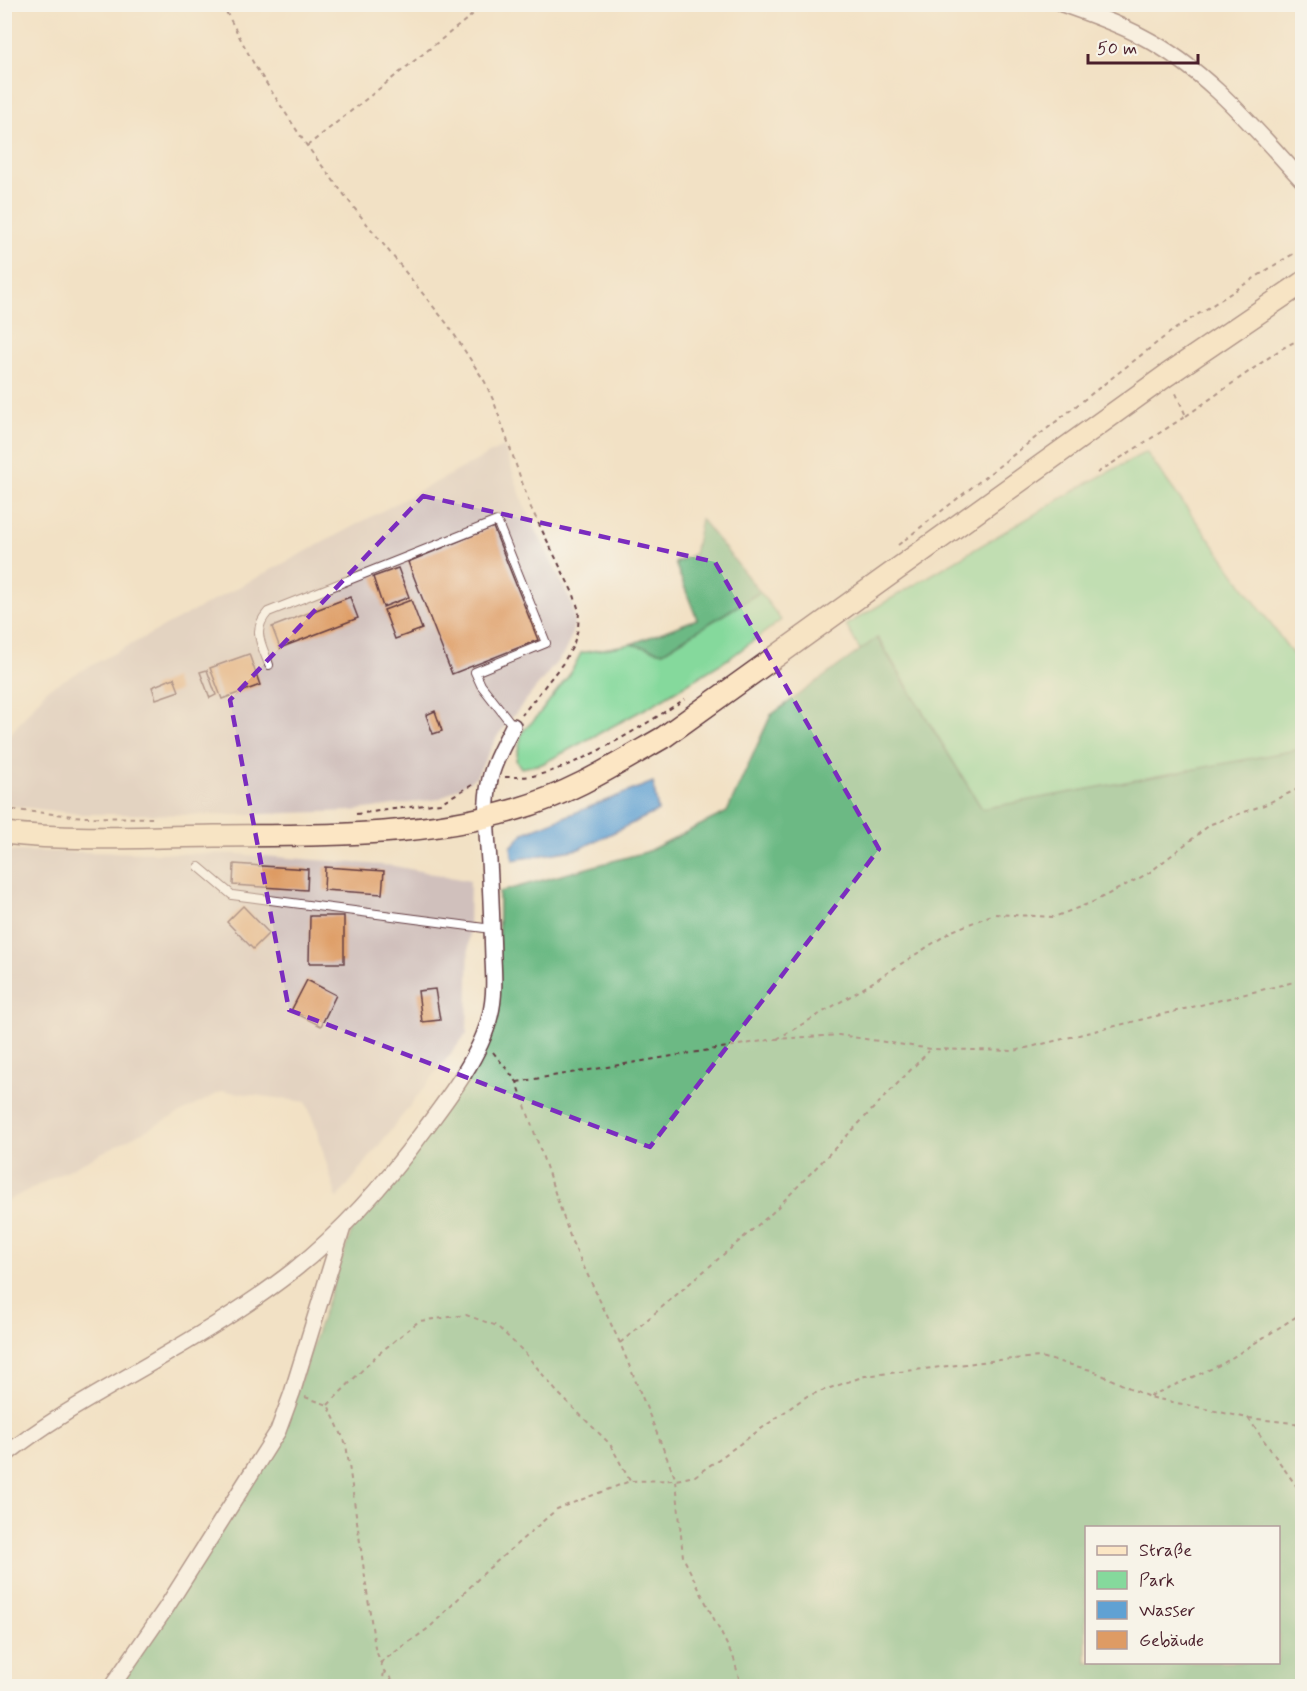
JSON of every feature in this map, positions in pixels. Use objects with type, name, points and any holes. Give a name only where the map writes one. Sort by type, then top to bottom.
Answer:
[{"type":"main road","points":[[4,833],[26,836],[117,837],[376,832],[485,817],[519,809],[589,780],[664,737],[1167,375],[1302,283]]},
{"type":"street","points":[[1062,4],[1109,20],[1176,57],[1239,111],[1302,180]]},
{"type":"street","points":[[4,1456],[102,1389],[169,1353],[293,1271],[344,1223],[417,1140],[457,1083],[482,1038],[490,1016],[494,990],[485,817],[490,778],[513,726]]},
{"type":"street","points":[[112,1686],[166,1608],[278,1431],[292,1393],[344,1223]]},
{"type":"lane","points":[[269,665],[258,632],[261,621],[268,612],[497,521],[546,643],[475,672],[480,685],[513,726]]},
{"type":"lane","points":[[199,867],[231,895],[492,929]]},
{"type":"path","points":[[222,4],[255,66],[307,146],[448,325],[484,381],[494,402],[531,508],[574,594],[579,611],[578,629],[573,646],[563,663],[513,726]]},
{"type":"path","points":[[307,146],[486,4]]},
{"type":"path","points":[[893,549],[1172,331],[1302,249]]},
{"type":"path","points":[[1097,472],[1186,416],[1281,349],[1302,338]]},
{"type":"path","points":[[1167,375],[1186,416]]},
{"type":"path","points":[[353,815],[440,803],[490,778],[534,776],[564,765],[646,723],[691,695]]},
{"type":"path","points":[[776,1040],[859,991],[952,931],[994,914],[1054,917],[1093,902],[1149,873],[1211,824],[1264,806],[1302,787]]},
{"type":"path","points":[[4,809],[84,817],[165,818]]},
{"type":"path","points":[[517,1082],[776,1040],[839,1035],[931,1049],[1014,1051],[1302,980]]},
{"type":"path","points":[[482,1038],[517,1082],[572,1242],[620,1343],[676,1480],[683,1557],[734,1659],[741,1686]]},
{"type":"path","points":[[620,1343],[772,1213],[931,1049]]},
{"type":"path","points":[[1149,1397],[1222,1364],[1302,1313]]},
{"type":"path","points":[[328,1405],[377,1355],[418,1321],[466,1315],[497,1326],[525,1353],[557,1392],[610,1444],[630,1481]]},
{"type":"path","points":[[380,1663],[430,1627],[487,1570],[557,1509],[630,1481],[676,1480],[696,1476],[807,1396],[865,1376],[1040,1357],[1091,1370],[1149,1397],[1248,1418],[1302,1424]]},
{"type":"path","points":[[292,1393],[328,1405],[346,1444],[375,1648],[384,1671],[398,1686]]},
{"type":"path","points":[[1248,1418],[1302,1494]]},
{"type":"path","points":[[382,1686],[384,1671]]},
{"type":"highlighted area","points":[[423,496],[715,562],[879,849],[650,1147],[289,1010],[230,700]]},
{"type":"shaded area","points":[[504,446],[524,505],[573,606],[574,625],[564,653],[498,735],[476,777],[439,799],[351,811],[233,815],[80,814],[5,805],[4,742],[47,689]]},
{"type":"shaded area","points":[[5,851],[236,854],[394,866],[470,881],[467,1033],[337,1199],[306,1102],[223,1091],[5,1202]]},
{"type":"green space","points":[[1146,452],[1302,667],[1302,749],[982,809],[878,638],[860,650],[846,625],[1086,484]]},
{"type":"green space","points":[[701,519],[760,592],[663,652],[631,644],[697,619],[675,563],[694,554]]},
{"type":"green space","points":[[760,592],[781,620],[730,658],[654,704],[542,764],[521,768],[516,760],[522,732],[536,718],[570,674],[581,653],[631,644],[663,652]]},
{"type":"green space","points":[[877,638],[982,809],[1302,749],[1302,1686],[116,1686],[283,1431],[357,1215],[475,1063],[498,982],[499,892],[646,852],[727,812],[771,715]]},
{"type":"water","points":[[653,782],[658,811],[579,849],[513,860],[511,847],[524,833]]},
{"type":"building","points":[[493,527],[538,640],[452,674],[408,562]]},
{"type":"building","points":[[398,568],[409,597],[383,607],[373,577]]},
{"type":"building","points":[[350,597],[358,618],[280,648],[272,627]]},
{"type":"building","points":[[411,600],[422,629],[395,639],[384,610]]},
{"type":"building","points":[[249,654],[260,685],[222,699],[210,668]]},
{"type":"building","points":[[207,670],[216,695],[210,698],[200,672]]},
{"type":"building","points":[[174,678],[179,691],[156,699],[152,687]]},
{"type":"building","points":[[435,711],[442,731],[433,734],[426,715]]},
{"type":"building","points":[[234,864],[308,869],[307,890],[233,885]]},
{"type":"building","points":[[325,867],[384,871],[382,894],[324,890]]},
{"type":"building","points":[[243,906],[269,933],[253,949],[227,922]]},
{"type":"building","points":[[310,916],[344,916],[344,963],[309,963]]},
{"type":"building","points":[[307,980],[336,995],[321,1026],[291,1011]]},
{"type":"building","points":[[435,989],[440,1020],[422,1022],[418,991]]}]
